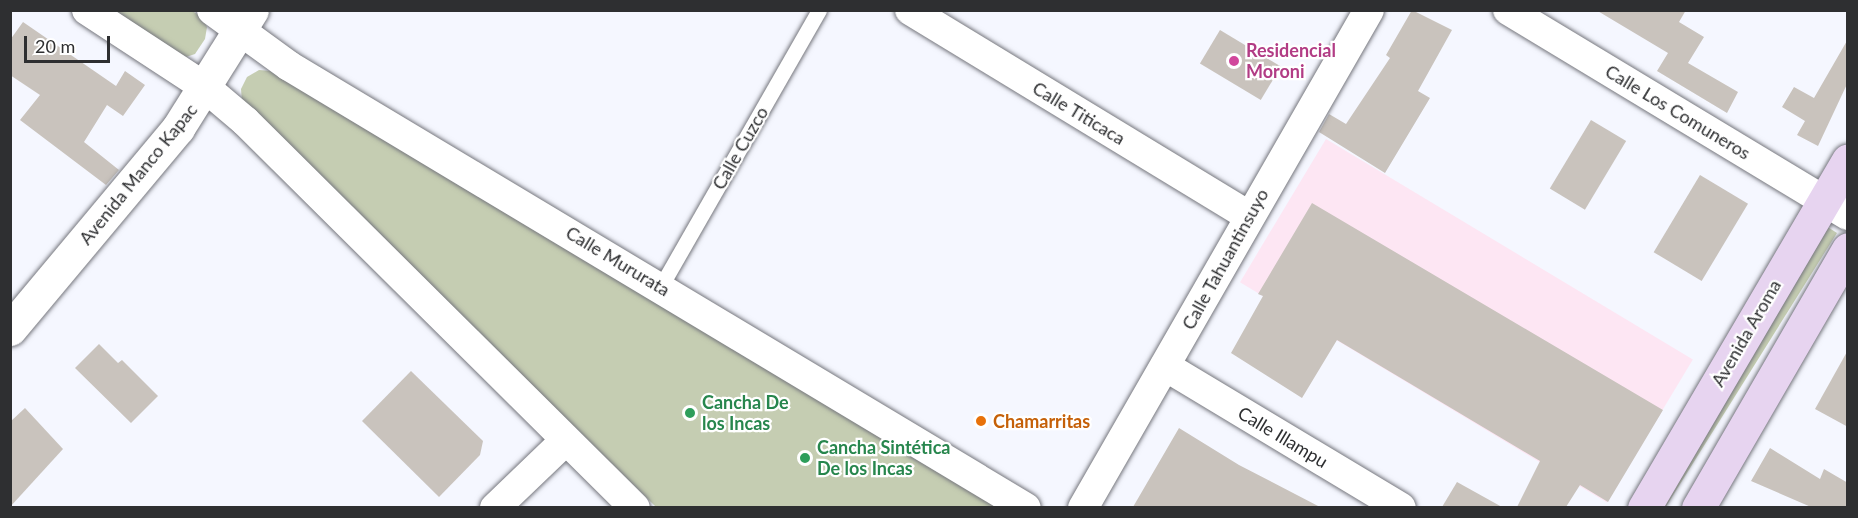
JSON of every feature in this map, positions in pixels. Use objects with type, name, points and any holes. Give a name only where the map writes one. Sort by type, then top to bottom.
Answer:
[{"type":"main road","name":"Avenida Aroma","points":[[1644,507],[1835,207],[1848,160]]},
{"type":"main road","points":[[1698,507],[1848,249]]},
{"type":"street","points":[[87,10],[206,88],[245,121],[635,507]]},
{"type":"street","name":"Calle Mururata","points":[[212,10],[247,20],[289,66],[661,286],[1026,507]]},
{"type":"street","name":"Calle Titicaca","points":[[910,10],[1249,216]]},
{"type":"street","name":"Calle Tahuantinsuyo","points":[[1083,507],[1369,10]]},
{"type":"street","name":"Calle Los Comuneros","points":[[1508,10],[1835,207]]},
{"type":"street","name":"Avenida Manco Kapac","points":[[10,329],[178,128],[206,88],[247,20]]},
{"type":"street","name":"Calle Illampu","points":[[1165,366],[1401,507]]},
{"type":"street","points":[[495,507],[566,440]]},
{"type":"lane","name":"Calle Cuzco","points":[[661,286],[819,10]]},
{"type":"shaded area","points":[[1326,139],[1693,359],[1607,503],[1240,282]]},
{"type":"green space","points":[[107,11],[192,11],[201,16],[207,27],[205,39],[195,54],[186,57]]},
{"type":"green space","points":[[259,70],[270,71],[996,507],[656,507],[242,101],[241,89],[247,77]]},
{"type":"green space","points":[[1826,226],[1837,233],[1665,508],[1653,502]]},
{"type":"building","points":[[1412,10],[1452,30],[1418,91],[1430,98],[1385,173],[1319,132],[1329,114],[1346,124],[1390,58],[1386,55]]},
{"type":"building","points":[[1596,10],[1686,10],[1679,22],[1704,37],[1688,63],[1738,92],[1727,113],[1657,71],[1668,53]]},
{"type":"building","points":[[23,22],[116,86],[125,71],[145,85],[123,116],[107,105],[84,142],[119,170],[106,185],[20,120],[40,95],[10,75],[10,40]]},
{"type":"building","points":[[1220,30],[1281,67],[1261,100],[1200,63]]},
{"type":"building","points":[[1848,39],[1848,82],[1818,146],[1797,135],[1805,121],[1782,107],[1794,87],[1814,98]]},
{"type":"building","points":[[1591,120],[1626,141],[1585,210],[1550,189]]},
{"type":"building","points":[[1700,175],[1748,204],[1702,281],[1654,252]]},
{"type":"building","points":[[1312,203],[1663,410],[1608,502],[1580,485],[1566,507],[1517,507],[1540,461],[1337,340],[1302,398],[1231,353],[1263,296],[1258,294]]},
{"type":"building","points":[[99,344],[118,363],[122,360],[158,396],[131,423],[75,368]]},
{"type":"building","points":[[1848,350],[1848,427],[1815,409]]},
{"type":"building","points":[[411,371],[483,441],[480,455],[439,497],[362,421]]},
{"type":"building","points":[[25,408],[63,449],[10,507],[10,422]]},
{"type":"building","points":[[1179,428],[1239,465],[1320,507],[1133,507]]},
{"type":"building","points":[[1770,448],[1820,479],[1824,469],[1848,483],[1848,507],[1811,507],[1751,481]]},
{"type":"building","points":[[1457,482],[1502,507],[1442,507]]},
{"type":"place","name":"Residencial Moroni","points":[[1234,61]]},
{"type":"place","name":"Cancha De los Incas","points":[[690,413]]},
{"type":"place","name":"Chamarritas","points":[[981,421]]},
{"type":"place","name":"Cancha Sintética De los Incas","points":[[805,458]]}]
